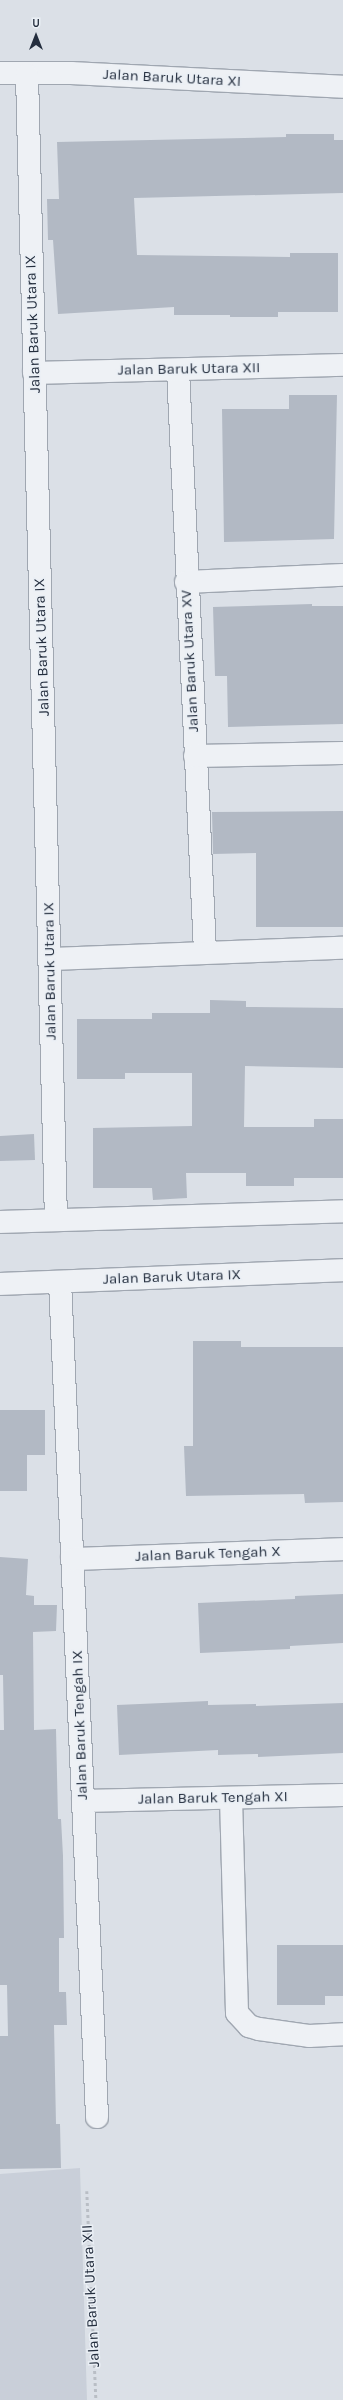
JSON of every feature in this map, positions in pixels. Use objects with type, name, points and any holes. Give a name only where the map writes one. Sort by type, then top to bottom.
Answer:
[{"type":"street","name":"Jalan Baruk Utara XI","points":[[0,74],[27,75],[71,73],[343,87]]},
{"type":"street","name":"Jalan Baruk Utara IX","points":[[27,75],[56,1220]]},
{"type":"street","name":"Jalan Baruk Utara XII","points":[[34,373],[343,365]]},
{"type":"street","name":"Jalan Baruk Utara XV","points":[[178,370],[186,582],[205,952]]},
{"type":"street","points":[[186,582],[343,575]]},
{"type":"street","points":[[195,756],[343,753]]},
{"type":"street","points":[[50,959],[343,948]]},
{"type":"street","points":[[0,1222],[343,1211]]},
{"type":"street","name":"Jalan Baruk Utara IX","points":[[0,1284],[343,1270]]},
{"type":"street","name":"Jalan Baruk Tengah IX","points":[[60,1282],[96,2117]]},
{"type":"street","name":"Jalan Baruk Tengah X","points":[[72,1558],[343,1548]]},
{"type":"street","name":"Jalan Baruk Tengah XI","points":[[83,1802],[343,1795]]},
{"type":"street","points":[[231,1798],[238,2013],[249,2026],[259,2029],[309,2036],[343,2034]]},
{"type":"path","name":"Jalan Baruk Utara XII","points":[[87,2191],[96,2400]]},
{"type":"shaded area","points":[[80,2168],[87,2400],[0,2400],[0,2174]]},
{"type":"building","points":[[286,134],[334,134],[334,140],[343,140],[343,193],[134,198],[137,255],[290,257],[290,253],[338,253],[338,312],[278,312],[278,317],[230,317],[230,315],[174,315],[174,307],[58,314],[53,240],[48,240],[47,199],[59,199],[57,142],[286,137]]},
{"type":"building","points":[[289,395],[337,395],[334,539],[224,542],[222,409],[289,409]]},
{"type":"building","points":[[312,604],[312,606],[343,606],[343,724],[228,727],[227,676],[215,676],[213,607]]},
{"type":"building","points":[[343,811],[343,927],[256,927],[256,853],[213,854],[212,812]]},
{"type":"building","points":[[210,1000],[246,1001],[246,1007],[343,1008],[343,1068],[245,1066],[244,1127],[314,1127],[314,1119],[343,1119],[343,1178],[294,1178],[294,1186],[246,1186],[246,1173],[186,1173],[187,1198],[153,1200],[152,1188],[93,1188],[93,1128],[192,1126],[192,1073],[125,1073],[125,1079],[77,1079],[77,1019],[152,1019],[152,1013],[210,1013]]},
{"type":"building","points":[[34,1134],[35,1160],[0,1161],[0,1136]]},
{"type":"building","points":[[193,1341],[241,1341],[241,1347],[343,1347],[343,1502],[305,1503],[304,1494],[186,1496],[184,1446],[193,1446]]},
{"type":"building","points":[[0,1410],[45,1410],[45,1455],[27,1455],[27,1491],[0,1491]]},
{"type":"building","points":[[0,1557],[28,1559],[26,1595],[34,1596],[34,1605],[57,1605],[56,1631],[33,1632],[34,1730],[56,1729],[58,1819],[61,1819],[63,1856],[64,1938],[59,1938],[59,1992],[66,1992],[67,2025],[54,2025],[56,2124],[60,2124],[61,2168],[0,2169],[0,2036],[8,2036],[7,1985],[0,1985],[0,1730],[4,1730],[3,1675],[0,1675]]},
{"type":"building","points":[[343,1594],[343,1643],[290,1646],[290,1649],[200,1653],[198,1603],[295,1599],[295,1596]]},
{"type":"building","points":[[208,1701],[208,1705],[256,1704],[256,1706],[343,1703],[343,1753],[258,1757],[258,1754],[218,1755],[218,1750],[119,1755],[117,1705]]},
{"type":"building","points":[[277,1945],[343,1945],[343,1996],[325,1996],[325,2005],[277,2005]]}]
